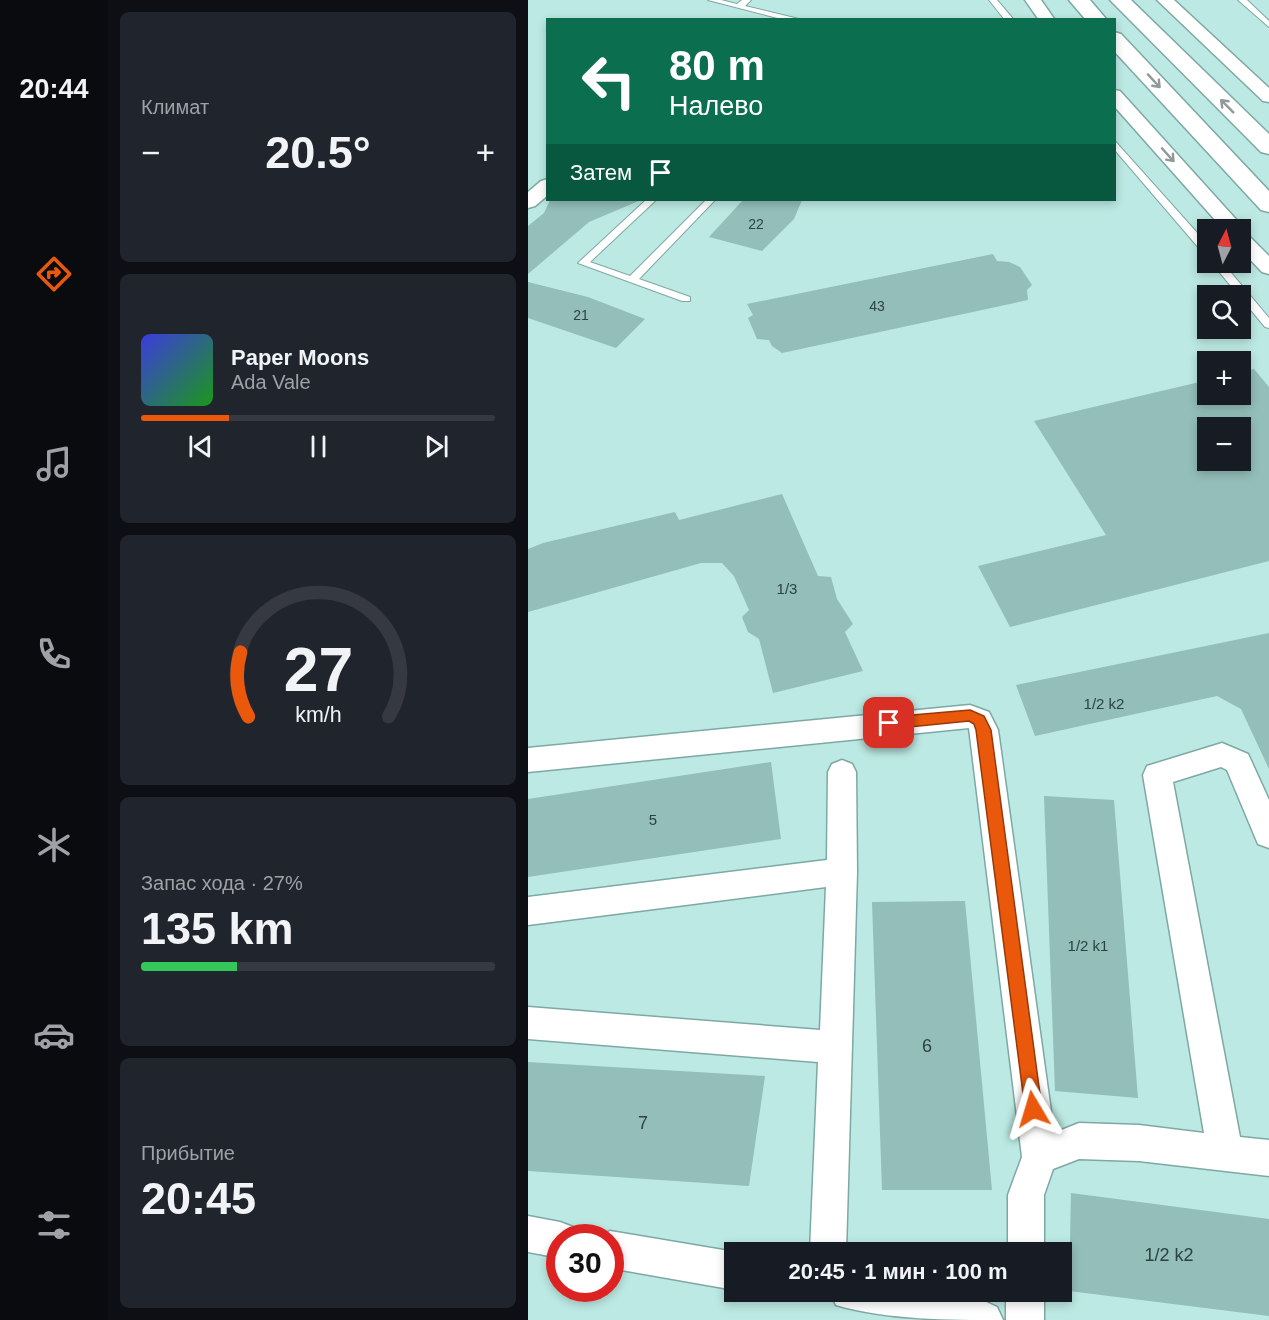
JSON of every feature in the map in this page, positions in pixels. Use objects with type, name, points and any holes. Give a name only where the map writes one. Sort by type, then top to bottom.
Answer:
[{"type":"street","points":[[1033,0],[1045,18]]},
{"type":"street","points":[[1079,0],[1095,18]]},
{"type":"street","points":[[1120,0],[1269,147]]},
{"type":"street","points":[[1165,0],[1269,97]]},
{"type":"street","points":[[1116,40],[1269,205]]},
{"type":"street","points":[[1116,97],[1225,219]]},
{"type":"street","points":[[528,202],[546,187]]},
{"type":"street","points":[[1251,248],[1269,268]]},
{"type":"street","points":[[528,760],[970,716],[979,720],[984,730],[1040,1157],[1026,1195],[1026,1242]]},
{"type":"street","points":[[1225,1151],[1157,775],[1222,755],[1238,762],[1269,835]]},
{"type":"street","points":[[828,1242],[842,872],[842,772]]},
{"type":"street","points":[[528,911],[842,872]]},
{"type":"street","points":[[528,1023],[834,1047]]},
{"type":"street","points":[[1040,1157],[1079,1141],[1139,1143],[1225,1151],[1269,1158]]},
{"type":"street","points":[[528,1234],[546,1237]]},
{"type":"street","points":[[624,1251],[724,1269]]},
{"type":"street","points":[[897,1302],[984,1320]]},
{"type":"street","points":[[1025,1302],[1025,1320]]},
{"type":"lane","points":[[712,0],[790,18]]},
{"type":"lane","points":[[739,7],[747,0]]},
{"type":"lane","points":[[993,0],[1008,18]]},
{"type":"lane","points":[[1242,0],[1269,25]]},
{"type":"lane","points":[[1116,145],[1197,239]]},
{"type":"lane","points":[[650,201],[583,263],[686,299]]},
{"type":"lane","points":[[632,280],[710,201]]},
{"type":"lane","points":[[1225,273],[1269,325]]},
{"type":"building","points":[[550,201],[639,201],[589,222],[528,274],[528,226],[544,213]]},
{"type":"building","points":[[742,201],[802,201],[794,219],[762,251],[709,237]]},
{"type":"building","points":[[993,254],[997,261],[1009,262],[1020,267],[1032,285],[1027,290],[1028,300],[782,353],[772,346],[769,340],[757,339],[748,318],[753,315],[747,304]]},
{"type":"building","points":[[528,282],[588,297],[645,319],[616,348],[528,318]]},
{"type":"building","points":[[1254,369],[1269,387],[1269,561],[1010,627],[978,566],[1106,535],[1034,421],[1197,383],[1197,405],[1251,405],[1251,370]]},
{"type":"building","points":[[782,494],[818,576],[831,577],[837,599],[853,624],[845,632],[863,671],[773,693],[759,639],[748,632],[742,617],[749,610],[734,576],[722,563],[701,563],[528,612],[528,549],[543,543],[675,512],[679,520]]},
{"type":"building","points":[[1269,633],[1269,769],[1241,709],[1217,696],[1035,736],[1016,685]]},
{"type":"building","points":[[771,762],[781,839],[528,877],[528,799]]},
{"type":"building","points":[[1044,796],[1114,800],[1138,1098],[1055,1091]]},
{"type":"building","points":[[965,901],[992,1190],[882,1190],[872,902]]},
{"type":"building","points":[[528,1062],[765,1076],[749,1186],[528,1171]]},
{"type":"building","points":[[1071,1193],[1269,1219],[1269,1316],[1072,1291],[1072,1242],[1070,1242]]},
{"type":"route","points":[[889,723],[970,716],[979,720],[984,730],[1033,1109]]}]
